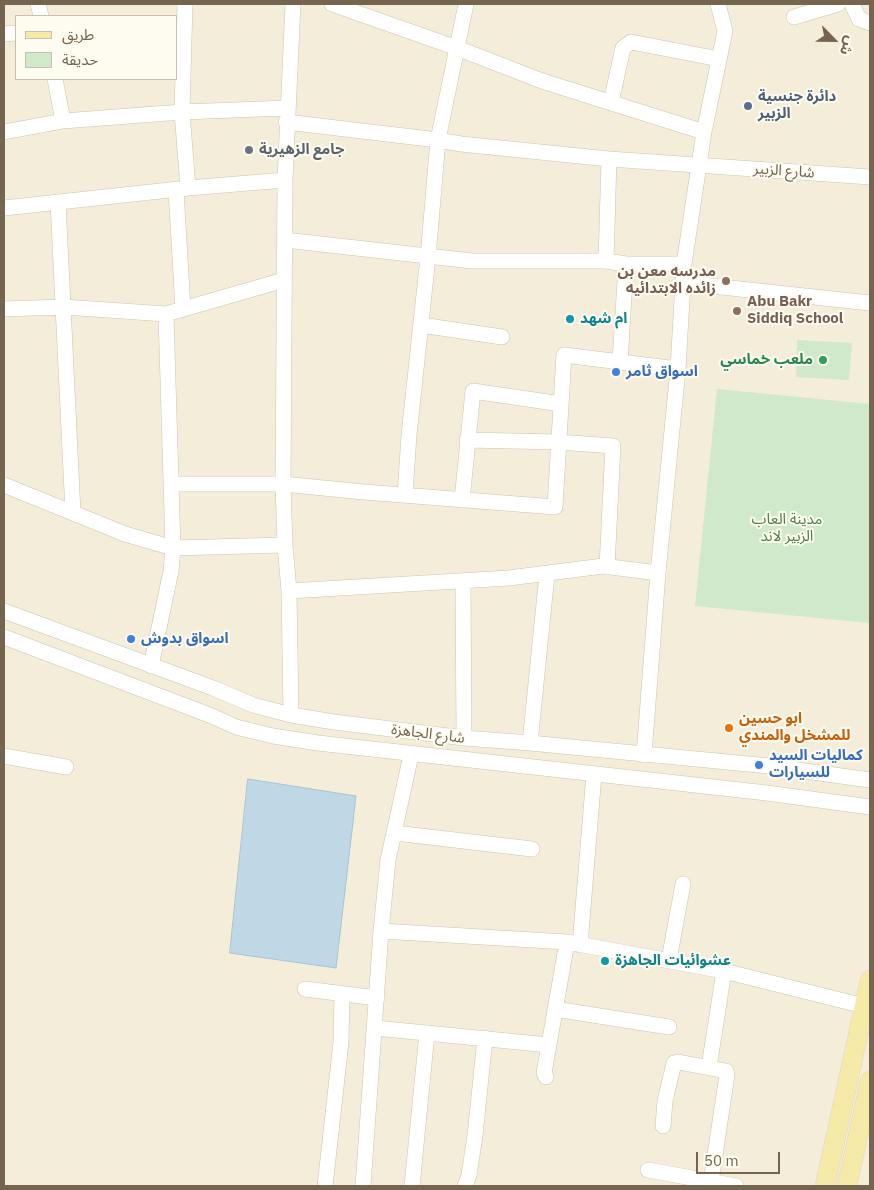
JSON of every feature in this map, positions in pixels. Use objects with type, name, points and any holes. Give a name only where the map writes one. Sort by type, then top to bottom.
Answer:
[{"type":"main road","points":[[826,1186],[870,980]]},
{"type":"main road","points":[[847,1186],[867,1113],[870,1080],[850,1075]]},
{"type":"main road","points":[[843,1110],[867,1113]]},
{"type":"street","points":[[183,309],[182,112],[185,4]]},
{"type":"street","points":[[292,715],[289,591],[283,484],[284,180],[293,4]]},
{"type":"street","points":[[332,4],[353,8],[542,81],[704,132]]},
{"type":"street","points":[[405,495],[409,435],[438,140],[466,4]]},
{"type":"street","points":[[644,755],[658,573],[678,369],[684,264],[704,132],[725,31],[718,4]]},
{"type":"street","points":[[794,16],[838,4]]},
{"type":"street","points":[[852,4],[859,19],[870,23]]},
{"type":"street","points":[[611,102],[623,48],[630,42],[719,59]]},
{"type":"street","points":[[55,80],[63,121]]},
{"type":"street","name":"شارع الزبير","points":[[4,132],[63,121],[182,112],[287,115],[462,144],[610,160],[870,177]]},
{"type":"street","points":[[606,261],[610,160]]},
{"type":"street","points":[[4,208],[284,180]]},
{"type":"street","points":[[58,202],[73,513]]},
{"type":"street","points":[[285,240],[472,261],[606,261],[626,264],[684,264]]},
{"type":"street","points":[[620,362],[626,264]]},
{"type":"street","points":[[4,309],[64,307],[166,314],[284,280]]},
{"type":"street","points":[[684,283],[870,303]]},
{"type":"street","points":[[151,666],[171,571],[173,548],[166,314]]},
{"type":"street","points":[[421,325],[502,337]]},
{"type":"street","points":[[171,484],[283,484],[554,507],[564,355],[678,369]]},
{"type":"street","points":[[462,500],[473,391],[561,404]]},
{"type":"street","points":[[467,440],[558,442],[613,446],[607,567]]},
{"type":"street","points":[[4,485],[125,534],[173,548],[285,545]]},
{"type":"street","points":[[289,591],[509,578],[607,567],[658,573]]},
{"type":"street","points":[[530,743],[547,574]]},
{"type":"street","points":[[463,580],[464,738]]},
{"type":"street","name":"شارع الجاهزة","points":[[4,611],[213,688],[253,705],[292,715],[464,738],[769,766],[870,780]]},
{"type":"street","name":"شارع الجاهزة","points":[[4,638],[236,727],[273,736],[411,755],[767,793],[870,807]]},
{"type":"street","points":[[363,1186],[381,930],[388,860],[411,755]]},
{"type":"street","points":[[4,756],[66,767]]},
{"type":"street","points":[[767,793],[769,766]]},
{"type":"street","points":[[546,1077],[544,1073],[555,1009],[573,944],[594,774]]},
{"type":"street","points":[[395,833],[532,849]]},
{"type":"street","points":[[669,960],[683,884]]},
{"type":"street","points":[[381,930],[573,944],[724,971],[864,1006]]},
{"type":"street","points":[[709,1067],[724,971]]},
{"type":"street","points":[[306,990],[377,998]]},
{"type":"street","points":[[325,1186],[341,1042],[342,994]]},
{"type":"street","points":[[555,1009],[669,1027]]},
{"type":"street","points":[[375,1028],[549,1045]]},
{"type":"street","points":[[412,1186],[427,1033]]},
{"type":"street","points":[[465,1186],[469,1175],[475,1136],[485,1038]]},
{"type":"street","points":[[663,1126],[665,1101],[674,1063],[709,1067],[726,1072],[711,1182]]},
{"type":"street","points":[[648,1170],[736,1186]]},
{"type":"shaded area","points":[[4,4],[870,4],[870,1186],[4,1186]]},
{"type":"green space","name":"ملعب خماسي","points":[[797,340],[852,343],[849,380],[796,377]]},
{"type":"green space","name":"مدينة العاب الزبير لاند","points":[[717,389],[870,404],[870,623],[695,606]]},
{"type":"water","points":[[248,779],[356,796],[336,968],[230,953]]},
{"type":"place","name":"دائرة جنسية الزبير","points":[[748,106]]},
{"type":"place","name":"جامع الزهيرية","points":[[249,150]]},
{"type":"place","name":"مدرسه معن بن زائده الابتدائيه","points":[[726,281]]},
{"type":"place","name":"Abu Bakr Siddiq School","points":[[737,311]]},
{"type":"place","name":"ام شهد","points":[[570,319]]},
{"type":"place","name":"ملعب خماسي","points":[[823,360]]},
{"type":"place","name":"اسواق ثامر","points":[[616,372]]},
{"type":"place","name":"اسواق بدوش","points":[[131,639]]},
{"type":"place","name":"ابو حسين للمشخل والمندي","points":[[729,728]]},
{"type":"place","name":"كماليات السيد للسيارات","points":[[759,765]]},
{"type":"place","name":"عشوائيات الجاهزة","points":[[605,961]]}]
